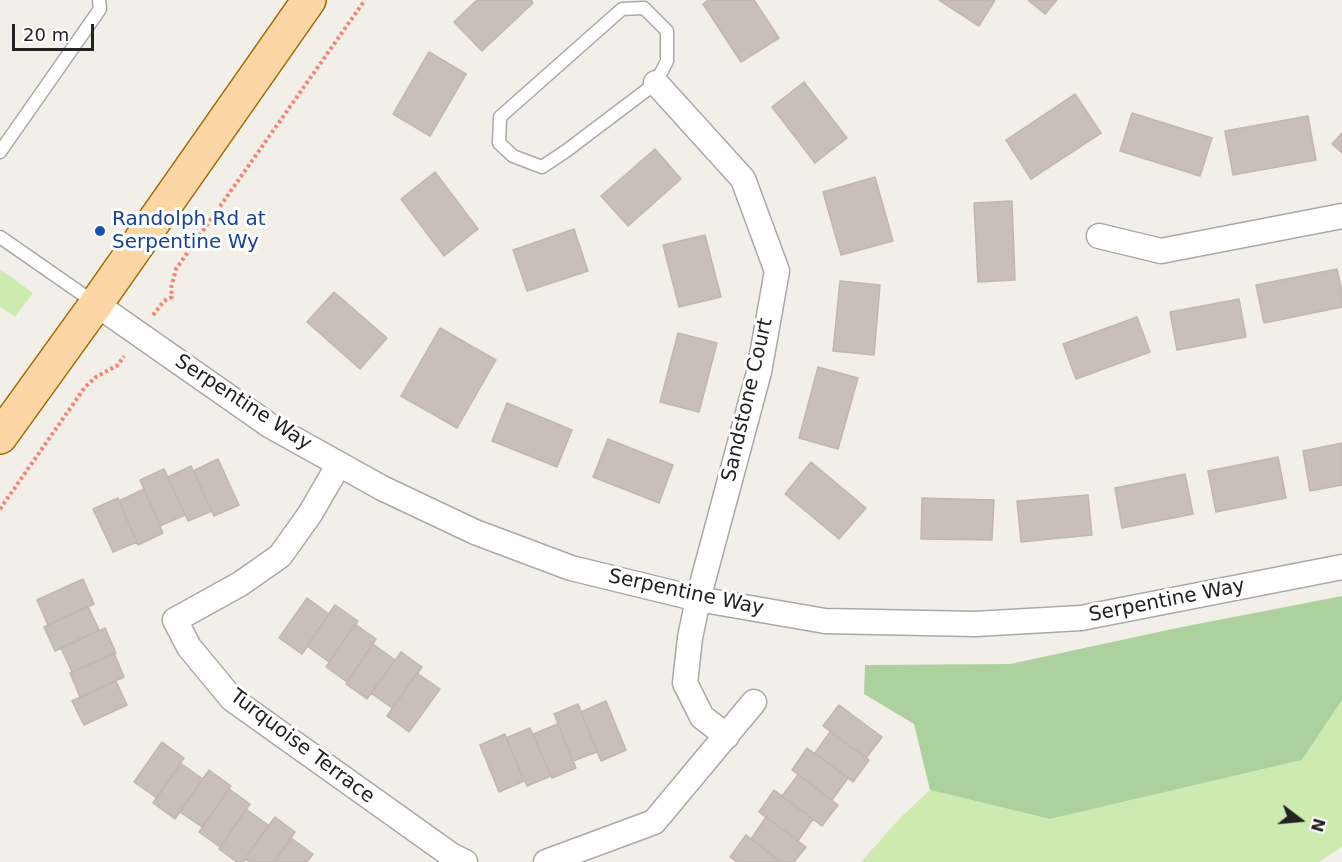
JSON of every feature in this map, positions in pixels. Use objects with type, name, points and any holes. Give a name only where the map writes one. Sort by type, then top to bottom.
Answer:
[{"type":"main road","points":[[0,437],[309,0]]},
{"type":"street","name":"Sandstone Court","points":[[656,83],[743,179],[777,271],[759,372],[698,599],[690,638],[685,683],[702,717],[727,736]]},
{"type":"street","points":[[1099,236],[1161,251],[1342,216]]},
{"type":"street","name":"Serpentine Way","points":[[96,304],[269,425],[382,488],[476,532],[571,568],[698,599],[825,621],[975,624],[1081,618],[1342,567]]},
{"type":"street","name":"Turquoise Terrace","points":[[339,464],[310,514],[280,556],[240,584],[175,620],[189,647],[232,699],[451,855],[465,862]]},
{"type":"street","points":[[546,862],[654,822],[754,702]]},
{"type":"lane","points":[[0,152],[100,9],[99,0]]},
{"type":"lane","points":[[622,9],[644,9],[666,31],[667,61],[656,83],[542,167],[513,156],[499,143],[500,117],[622,9]]},
{"type":"lane","points":[[0,237],[96,304]]},
{"type":"path","points":[[0,509],[85,387],[96,377],[118,365],[164,301],[172,297],[171,288],[176,268],[365,0]]},
{"type":"green space","points":[[0,269],[33,293],[15,317],[0,307]]},
{"type":"green space","points":[[1342,596],[1342,700],[1302,760],[1050,819],[930,790],[914,724],[864,694],[865,665],[1010,664]]},
{"type":"green space","points":[[1342,700],[1342,847],[1319,862],[861,862],[900,818],[930,790],[1050,819],[1302,760]]},
{"type":"building","points":[[477,0],[531,0],[533,3],[482,51],[454,22]]},
{"type":"building","points":[[708,0],[754,0],[779,38],[741,62],[703,4]]},
{"type":"building","points":[[939,0],[995,0],[979,26]]},
{"type":"building","points":[[1028,0],[1057,0],[1045,14]]},
{"type":"building","points":[[429,52],[466,74],[430,136],[393,114]]},
{"type":"building","points":[[804,82],[847,138],[815,163],[772,107]]},
{"type":"building","points":[[1075,94],[1101,133],[1031,179],[1006,140]]},
{"type":"building","points":[[1132,113],[1212,138],[1200,176],[1120,151]]},
{"type":"building","points":[[1308,116],[1316,160],[1233,175],[1225,131]]},
{"type":"building","points":[[1342,133],[1342,153],[1332,144]]},
{"type":"building","points":[[655,149],[681,179],[628,226],[601,196]]},
{"type":"building","points":[[435,172],[478,229],[444,256],[401,199]]},
{"type":"building","points":[[875,177],[893,241],[841,255],[823,192]]},
{"type":"building","points":[[1012,201],[1015,280],[978,282],[974,203]]},
{"type":"building","points":[[574,229],[588,271],[527,291],[513,250]]},
{"type":"building","points":[[705,235],[721,297],[679,307],[663,245]]},
{"type":"building","points":[[1337,269],[1342,292],[1342,307],[1264,323],[1256,285]]},
{"type":"building","points":[[840,281],[880,285],[874,355],[833,351]]},
{"type":"building","points":[[334,292],[387,338],[360,369],[307,322]]},
{"type":"building","points":[[1239,299],[1246,337],[1177,350],[1170,312]]},
{"type":"building","points":[[1137,317],[1150,352],[1076,379],[1063,344]]},
{"type":"building","points":[[440,328],[496,360],[457,428],[401,396]]},
{"type":"building","points":[[678,333],[717,343],[699,412],[660,402]]},
{"type":"building","points":[[818,367],[858,378],[838,449],[799,438]]},
{"type":"building","points":[[507,403],[572,430],[557,467],[492,441]]},
{"type":"building","points":[[608,439],[673,465],[659,503],[593,477]]},
{"type":"building","points":[[1342,443],[1342,485],[1310,491],[1303,451]]},
{"type":"building","points":[[1278,457],[1286,498],[1216,512],[1208,471]]},
{"type":"building","points":[[218,459],[239,505],[214,516],[193,471]]},
{"type":"building","points":[[811,462],[866,508],[839,539],[785,494]]},
{"type":"building","points":[[191,466],[212,511],[188,521],[168,477]]},
{"type":"building","points":[[164,469],[185,515],[160,526],[140,480]]},
{"type":"building","points":[[1185,474],[1193,514],[1122,528],[1115,488]]},
{"type":"building","points":[[144,489],[163,533],[138,545],[119,501]]},
{"type":"building","points":[[1088,495],[1092,535],[1021,542],[1017,501]]},
{"type":"building","points":[[118,498],[137,542],[113,552],[93,509]]},
{"type":"building","points":[[922,498],[994,500],[992,540],[921,539]]},
{"type":"building","points":[[83,579],[94,604],[48,625],[37,600]]},
{"type":"building","points":[[307,598],[329,614],[302,654],[279,638]]},
{"type":"building","points":[[335,605],[358,621],[329,662],[307,646]]},
{"type":"building","points":[[88,606],[99,630],[55,651],[44,627]]},
{"type":"building","points":[[355,624],[376,639],[347,682],[326,667]]},
{"type":"building","points":[[105,628],[116,653],[72,672],[61,648]]},
{"type":"building","points":[[373,644],[395,660],[367,699],[346,684]]},
{"type":"building","points":[[401,652],[422,667],[392,708],[371,693]]},
{"type":"building","points":[[114,653],[124,677],[80,697],[70,673]]},
{"type":"building","points":[[417,673],[440,689],[409,732],[387,716]]},
{"type":"building","points":[[116,681],[127,705],[84,725],[72,701]]},
{"type":"building","points":[[606,701],[626,750],[601,761],[581,712]]},
{"type":"building","points":[[578,704],[597,752],[573,761],[554,714]]},
{"type":"building","points":[[839,705],[882,737],[866,758],[823,726]]},
{"type":"building","points":[[558,724],[576,768],[552,778],[533,734]]},
{"type":"building","points":[[530,728],[551,776],[527,786],[506,738]]},
{"type":"building","points":[[830,732],[869,760],[853,782],[815,753]]},
{"type":"building","points":[[505,734],[524,781],[499,792],[480,745]]},
{"type":"building","points":[[162,742],[184,758],[157,798],[134,782]]},
{"type":"building","points":[[807,748],[848,778],[832,800],[792,770]]},
{"type":"building","points":[[180,763],[203,779],[175,819],[153,803]]},
{"type":"building","points":[[209,770],[231,786],[202,827],[180,812]]},
{"type":"building","points":[[798,775],[838,805],[822,826],[782,796]]},
{"type":"building","points":[[229,789],[250,804],[220,847],[199,832]]},
{"type":"building","points":[[774,790],[813,819],[798,841],[759,812]]},
{"type":"building","points":[[246,809],[268,825],[243,862],[237,862],[219,849]]},
{"type":"building","points":[[275,817],[295,832],[274,862],[250,862],[245,859]]},
{"type":"building","points":[[766,817],[806,847],[794,862],[781,862],[751,839]]},
{"type":"building","points":[[746,835],[781,862],[737,862],[730,857]]},
{"type":"building","points":[[291,838],[313,854],[307,862],[274,862]]},
{"type":"place","name":"Randolph Rd at Serpentine Wy","points":[[100,231]]}]
